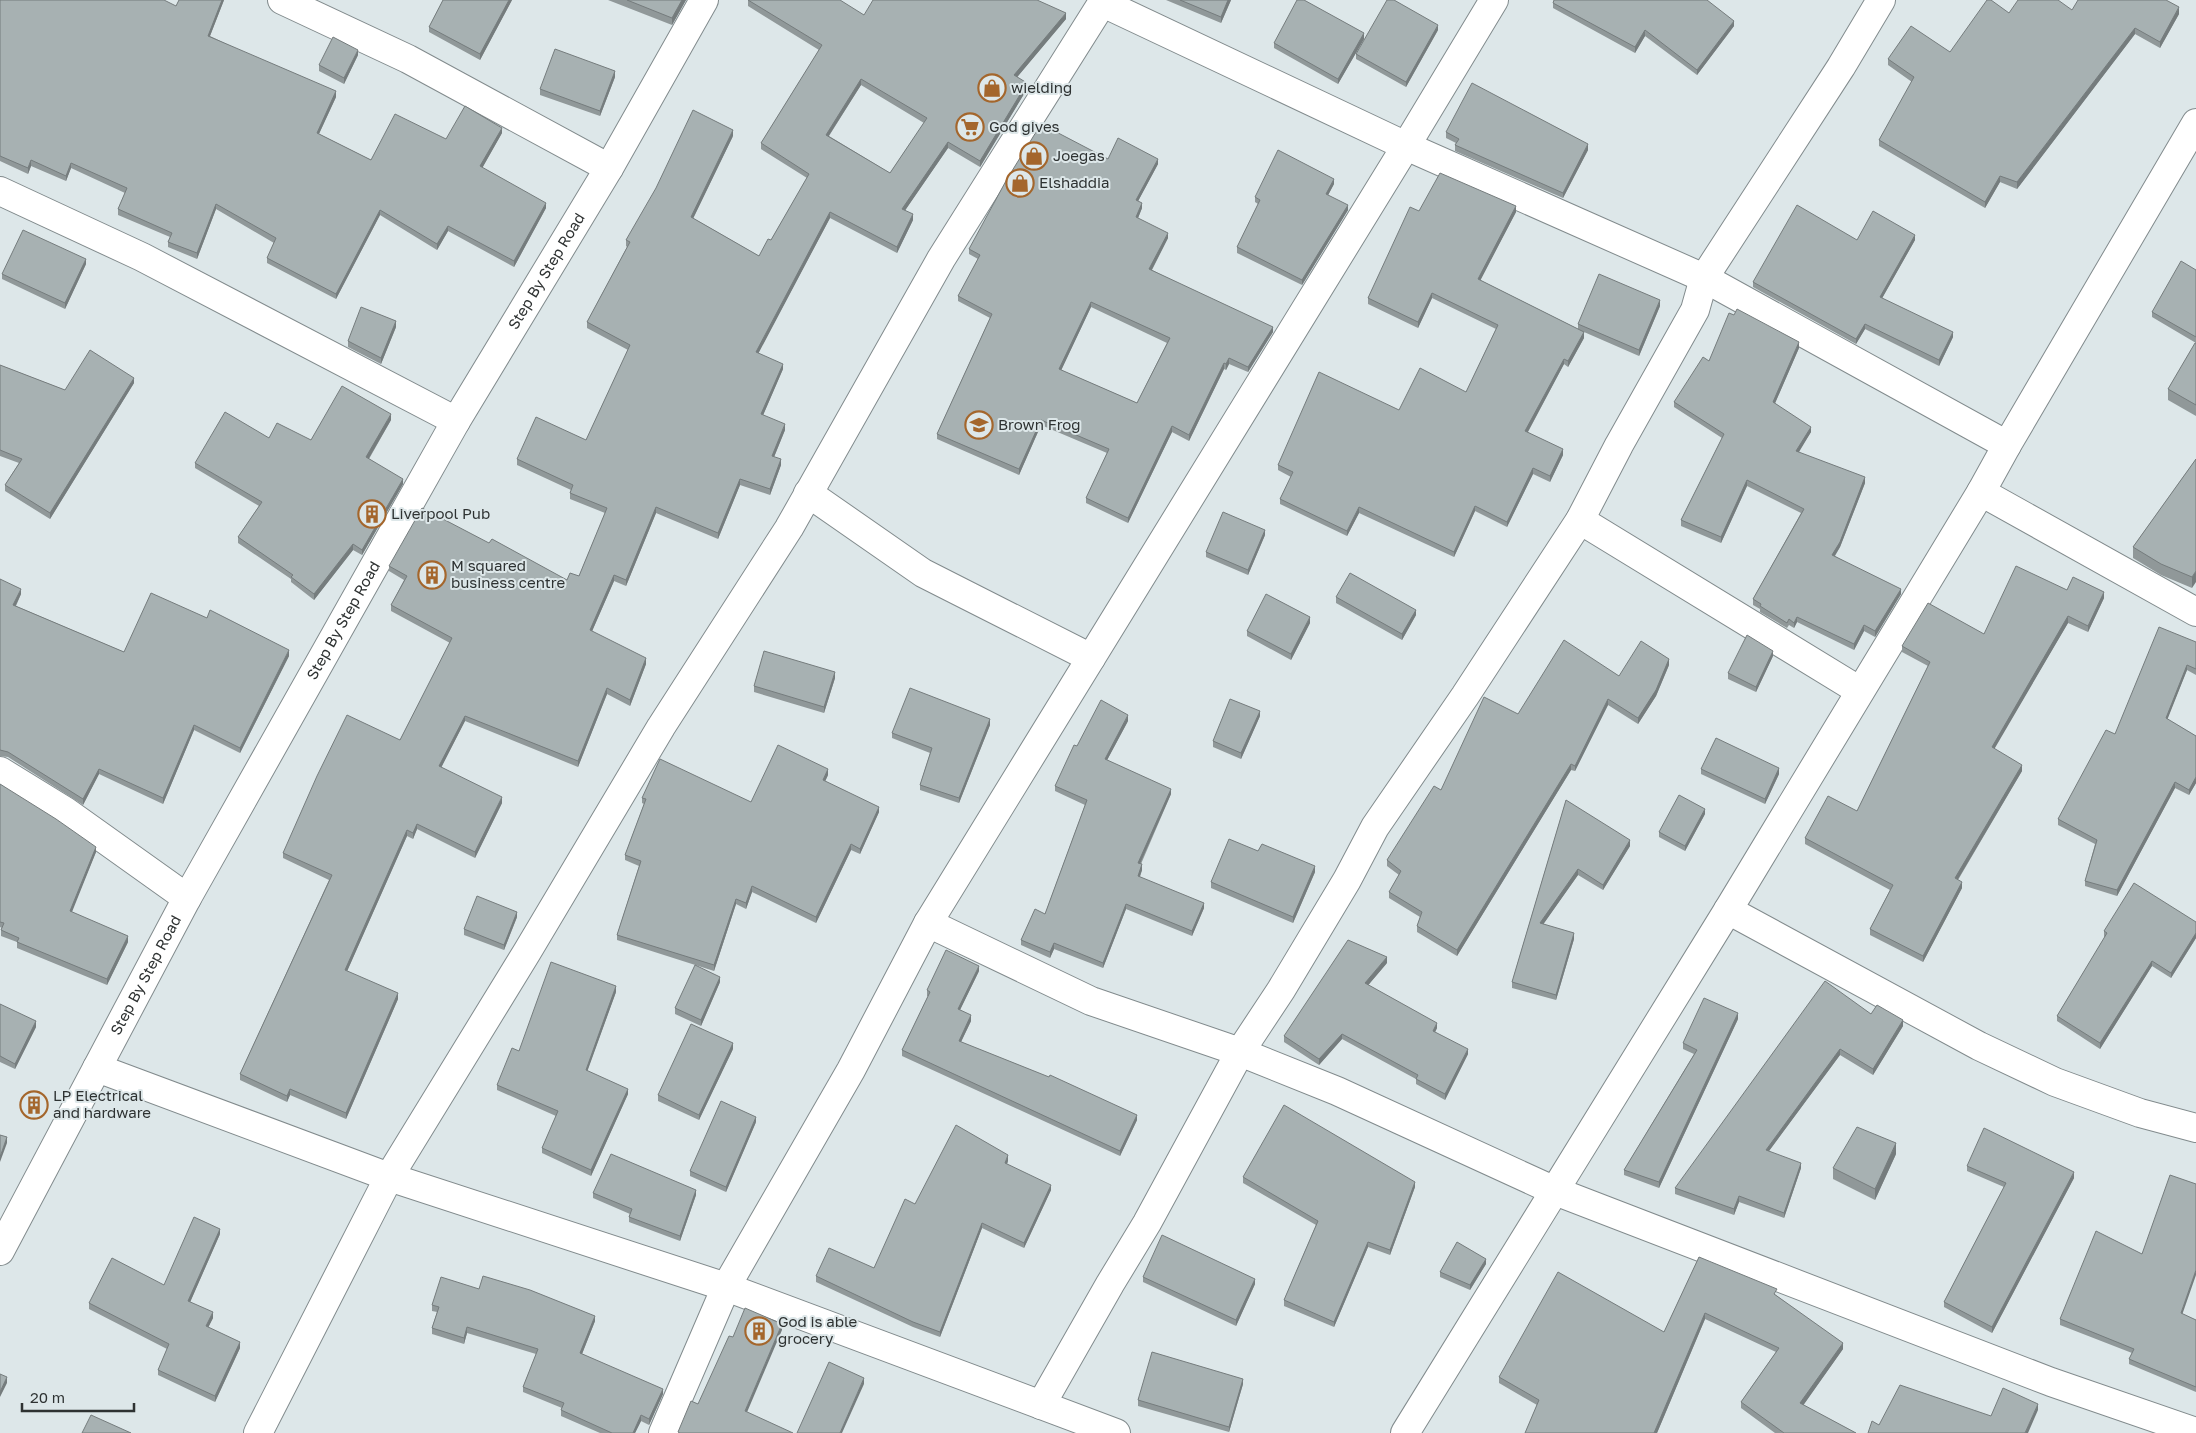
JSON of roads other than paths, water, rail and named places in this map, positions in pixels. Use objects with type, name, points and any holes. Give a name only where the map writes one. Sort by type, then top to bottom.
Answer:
[{"type":"street","points":[[282,0],[408,59],[609,168]]},
{"type":"street","name":"Step By Step Road","points":[[4,1236],[98,1068],[187,898],[456,421],[609,168],[704,0]]},
{"type":"street","points":[[662,1433],[726,1287],[851,1070],[928,923],[1494,0]]},
{"type":"street","points":[[1041,1405],[1147,1223],[1240,1052],[1281,990],[1347,880],[1375,827],[1465,696],[1580,520],[1619,445],[1695,310],[1704,278],[1841,68],[1881,0]]},
{"type":"street","points":[[258,1433],[389,1178],[527,952],[660,727],[789,528],[941,259],[1104,1],[1406,146],[1704,278],[2007,445]]},
{"type":"street","points":[[1405,1433],[1728,910],[1981,492],[2196,123]]},
{"type":"street","points":[[0,191],[142,257],[456,421]]},
{"type":"street","points":[[1981,492],[2196,612]]},
{"type":"street","points":[[808,493],[923,573],[1091,658]]},
{"type":"street","points":[[1580,520],[1860,692]]},
{"type":"street","points":[[0,771],[65,810],[187,898]]},
{"type":"street","points":[[1728,910],[1979,1046],[2055,1082],[2140,1114],[2196,1128]]},
{"type":"street","points":[[928,923],[1092,1001],[1240,1052],[1337,1091],[1554,1191],[2051,1382],[2196,1432]]},
{"type":"street","points":[[98,1068],[389,1178],[726,1287],[900,1350],[1116,1433]]},
{"type":"place","name":"wielding","points":[[992,88]]},
{"type":"place","name":"God gives","points":[[970,127]]},
{"type":"place","name":"Joegas","points":[[1034,156]]},
{"type":"place","name":"Elshaddia","points":[[1020,183]]},
{"type":"place","name":"Brown Frog","points":[[979,425]]},
{"type":"place","name":"Liverpool Pub","points":[[372,514]]},
{"type":"place","name":"M squared business centre","points":[[432,575]]},
{"type":"place","name":"LP Electrical and hardware","points":[[34,1105]]},
{"type":"place","name":"God is able grocery","points":[[759,1331]]}]
